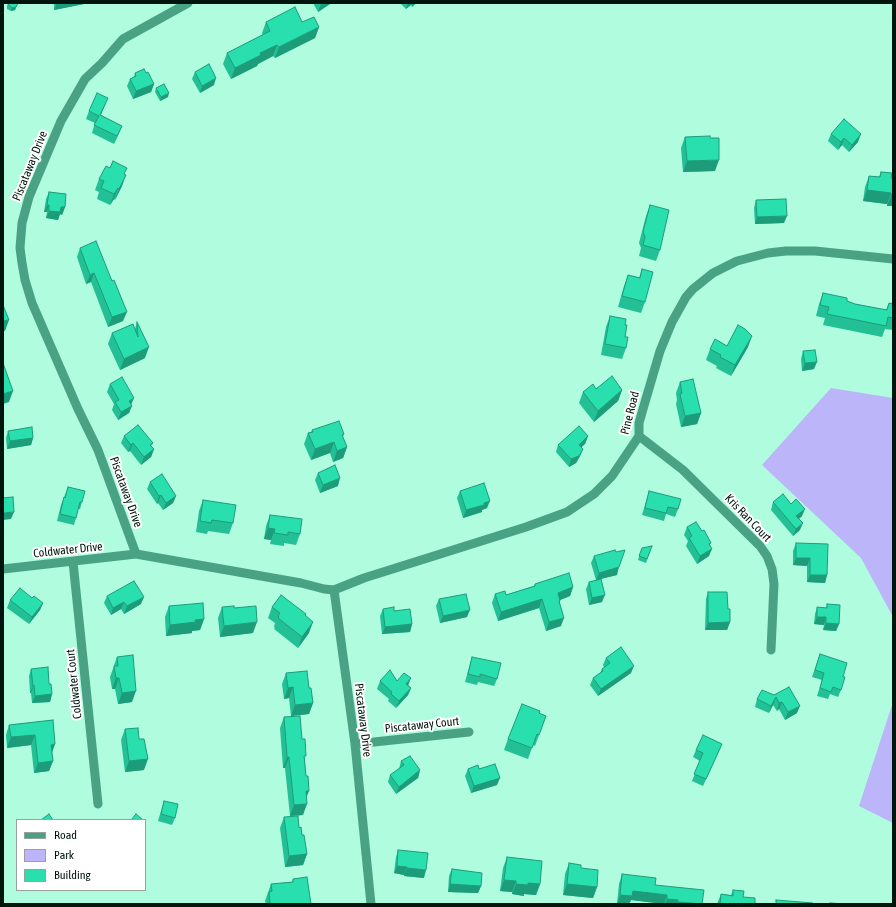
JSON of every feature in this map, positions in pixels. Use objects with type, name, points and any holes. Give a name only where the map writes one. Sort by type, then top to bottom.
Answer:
[{"type":"street","name":"Piscataway Drive","points":[[136,554],[98,450],[78,410],[32,303],[25,280],[20,248],[22,223],[24,211],[61,121],[85,79],[102,63],[123,39],[188,3]]},
{"type":"street","name":"Pine Road","points":[[334,590],[364,578],[446,554],[567,512],[594,494],[612,476],[640,436],[639,423],[660,351],[679,307],[692,289],[724,266],[768,253],[786,251],[815,251],[893,259]]},
{"type":"street","name":"Kris Ran Court","points":[[640,436],[682,470],[760,546],[767,556],[772,569],[774,584],[771,650]]},
{"type":"street","name":"Coldwater Drive","points":[[3,569],[136,554]]},
{"type":"street","points":[[136,554],[334,590]]},
{"type":"street","name":"Coldwater Court","points":[[73,562],[98,804]]},
{"type":"street","name":"Piscataway Drive","points":[[334,590],[355,744],[371,904]]},
{"type":"street","name":"Piscataway Court","points":[[355,744],[469,732]]},
{"type":"green space","points":[[831,388],[893,398],[893,617],[861,558],[762,465]]},
{"type":"green space","points":[[893,702],[893,823],[859,806]]},
{"type":"building","points":[[8,3],[18,3],[16,7],[12,8]]},
{"type":"building","points":[[295,7],[302,22],[314,17],[319,27],[279,47],[277,45],[260,53],[261,55],[235,68],[227,53],[270,31],[266,22]]},
{"type":"building","points":[[209,64],[216,78],[202,86],[195,72]]},
{"type":"building","points":[[144,69],[146,73],[148,72],[154,84],[136,91],[130,79],[136,76],[135,73]]},
{"type":"building","points":[[164,84],[169,93],[161,97],[156,88]]},
{"type":"building","points":[[97,93],[108,98],[100,115],[122,126],[117,136],[94,125],[99,116],[89,111]]},
{"type":"building","points":[[844,119],[861,134],[852,145],[844,138],[841,142],[831,134]]},
{"type":"building","points":[[710,136],[710,138],[719,138],[719,160],[687,161],[685,137]]},
{"type":"building","points":[[113,161],[127,168],[124,174],[126,175],[119,189],[118,188],[114,194],[101,188],[104,181],[99,179],[106,166],[110,168]]},
{"type":"building","points":[[881,172],[892,173],[891,178],[893,178],[893,195],[891,195],[891,193],[867,190],[869,176],[880,177]]},
{"type":"building","points":[[49,192],[66,194],[65,207],[61,207],[60,212],[49,211],[49,205],[47,205]]},
{"type":"building","points":[[786,199],[787,216],[757,217],[756,200]]},
{"type":"building","points":[[650,205],[669,210],[660,250],[643,245],[645,237],[643,232]]},
{"type":"building","points":[[96,241],[112,281],[114,280],[127,312],[112,317],[94,273],[90,275],[80,248]]},
{"type":"building","points":[[642,269],[653,272],[645,302],[622,296],[628,275],[640,278]]},
{"type":"building","points":[[823,293],[847,298],[847,301],[855,304],[887,310],[889,303],[893,304],[893,318],[888,317],[886,326],[827,314],[829,307],[820,305]]},
{"type":"building","points":[[3,305],[9,320],[3,321]]},
{"type":"building","points":[[610,316],[626,319],[625,325],[627,325],[625,337],[628,337],[626,348],[605,344]]},
{"type":"building","points":[[137,322],[149,347],[124,359],[112,333],[133,324],[138,337]]},
{"type":"building","points":[[738,325],[752,336],[735,365],[720,357],[721,355],[710,349],[715,339],[727,346]]},
{"type":"building","points":[[815,350],[817,362],[805,363],[803,351]]},
{"type":"building","points":[[3,363],[13,391],[3,394]]},
{"type":"building","points":[[612,376],[622,390],[598,411],[583,392],[593,384],[596,389]]},
{"type":"building","points":[[122,377],[134,398],[129,401],[132,406],[121,412],[115,402],[119,400],[110,384]]},
{"type":"building","points":[[693,379],[701,413],[685,416],[680,394],[682,393],[680,382]]},
{"type":"building","points":[[339,421],[344,434],[342,435],[347,447],[337,451],[334,442],[315,449],[308,433],[313,432],[312,430]]},
{"type":"building","points":[[138,425],[153,443],[150,445],[154,449],[144,457],[133,443],[131,445],[124,436]]},
{"type":"building","points":[[579,426],[588,436],[579,445],[583,449],[579,456],[571,459],[558,445]]},
{"type":"building","points":[[32,427],[33,438],[10,441],[8,431]]},
{"type":"building","points":[[335,465],[340,478],[323,485],[318,473]]},
{"type":"building","points":[[162,474],[176,496],[166,503],[161,495],[159,496],[150,482]]},
{"type":"building","points":[[484,483],[490,501],[484,503],[484,505],[466,510],[460,491]]},
{"type":"building","points":[[68,487],[85,491],[82,502],[80,502],[76,518],[60,514]]},
{"type":"building","points":[[649,491],[681,499],[678,509],[668,507],[666,513],[645,508]]},
{"type":"building","points":[[783,494],[791,504],[796,499],[805,509],[796,516],[803,523],[796,529],[773,502]]},
{"type":"building","points":[[13,497],[14,512],[3,513],[3,498]]},
{"type":"building","points":[[203,500],[236,505],[233,523],[212,520],[211,523],[200,521]]},
{"type":"building","points":[[270,515],[302,519],[300,534],[288,532],[288,535],[274,533],[275,529],[268,528]]},
{"type":"building","points":[[696,522],[702,531],[704,530],[711,543],[709,544],[712,549],[700,556],[689,538],[692,536],[687,527]]},
{"type":"building","points":[[796,543],[828,544],[827,575],[810,575],[810,558],[796,558]]},
{"type":"building","points":[[652,546],[647,559],[639,556],[642,548]]},
{"type":"building","points":[[615,550],[616,552],[625,550],[619,567],[599,573],[594,556]]},
{"type":"building","points":[[569,573],[573,587],[558,593],[564,618],[549,622],[542,599],[501,612],[495,594],[505,591],[506,595]]},
{"type":"building","points":[[601,579],[605,595],[592,598],[589,582]]},
{"type":"building","points":[[134,581],[144,597],[127,606],[124,602],[113,608],[107,596]]},
{"type":"building","points":[[20,588],[32,598],[34,596],[43,603],[32,617],[10,600]]},
{"type":"building","points":[[708,592],[727,592],[728,609],[730,609],[730,622],[708,623]]},
{"type":"building","points":[[466,594],[470,610],[443,616],[439,599]]},
{"type":"building","points":[[281,595],[306,614],[305,615],[313,622],[302,637],[278,618],[280,613],[272,607]]},
{"type":"building","points":[[203,603],[204,619],[195,620],[196,622],[170,625],[169,606]]},
{"type":"building","points":[[827,604],[840,605],[839,624],[826,623],[826,617],[817,617],[817,607],[827,608]]},
{"type":"building","points":[[234,606],[234,608],[256,606],[257,622],[224,626],[222,607]]},
{"type":"building","points":[[394,607],[394,611],[410,609],[412,624],[385,627],[383,609]]},
{"type":"building","points":[[621,647],[634,666],[601,689],[593,678],[603,671],[602,669],[610,663],[606,658]]},
{"type":"building","points":[[820,654],[847,663],[841,690],[833,687],[831,692],[820,688],[824,673],[815,670]]},
{"type":"building","points":[[133,655],[136,691],[122,693],[119,678],[116,678],[114,666],[118,666],[117,657]]},
{"type":"building","points":[[472,657],[501,663],[497,679],[480,674],[480,677],[468,674]]},
{"type":"building","points":[[48,667],[49,684],[51,684],[52,694],[35,696],[31,669]]},
{"type":"building","points":[[390,670],[397,681],[404,673],[411,678],[406,684],[411,688],[399,701],[380,681]]},
{"type":"building","points":[[307,671],[313,703],[295,705],[293,687],[288,688],[286,673]]},
{"type":"building","points":[[789,687],[800,706],[788,712],[782,702],[779,703],[776,697],[771,706],[757,699],[762,690],[774,695]]},
{"type":"building","points":[[522,704],[540,711],[539,713],[546,716],[539,735],[537,734],[532,748],[508,739]]},
{"type":"building","points":[[300,716],[302,739],[305,739],[306,756],[304,756],[309,791],[306,791],[307,804],[294,805],[289,757],[287,757],[284,717]]},
{"type":"building","points":[[53,720],[55,744],[51,745],[53,761],[38,763],[35,735],[11,737],[9,725]]},
{"type":"building","points":[[138,728],[139,739],[144,739],[148,759],[129,761],[125,729]]},
{"type":"building","points":[[703,735],[722,744],[706,779],[694,774],[703,753],[696,750]]},
{"type":"building","points":[[410,756],[420,770],[399,787],[390,775],[404,765],[401,761]]},
{"type":"building","points":[[495,764],[500,778],[474,786],[468,769],[478,765],[479,769]]},
{"type":"building","points":[[164,801],[178,804],[175,818],[161,814]]},
{"type":"building","points":[[49,814],[52,819],[42,819]]},
{"type":"building","points":[[136,814],[142,819],[132,819]]},
{"type":"building","points":[[298,816],[299,828],[301,827],[302,835],[304,835],[307,854],[289,856],[284,817]]},
{"type":"building","points":[[398,850],[428,853],[426,870],[397,866]]},
{"type":"building","points":[[507,857],[542,861],[540,884],[516,884],[516,881],[504,880]]},
{"type":"building","points":[[569,863],[581,865],[581,868],[598,870],[597,887],[567,884]]},
{"type":"building","points":[[452,869],[482,873],[481,886],[450,884]]},
{"type":"building","points":[[622,874],[656,878],[655,885],[704,890],[702,904],[678,902],[678,900],[667,899],[667,895],[633,891],[632,896],[620,895]]},
{"type":"building","points":[[307,877],[311,904],[270,904],[269,892],[272,891],[271,884],[293,882],[293,879]]},
{"type":"building","points":[[733,890],[744,891],[743,897],[755,898],[755,904],[720,904],[721,894],[733,896]]},
{"type":"building","points":[[776,900],[813,903],[813,904],[776,904]]}]
